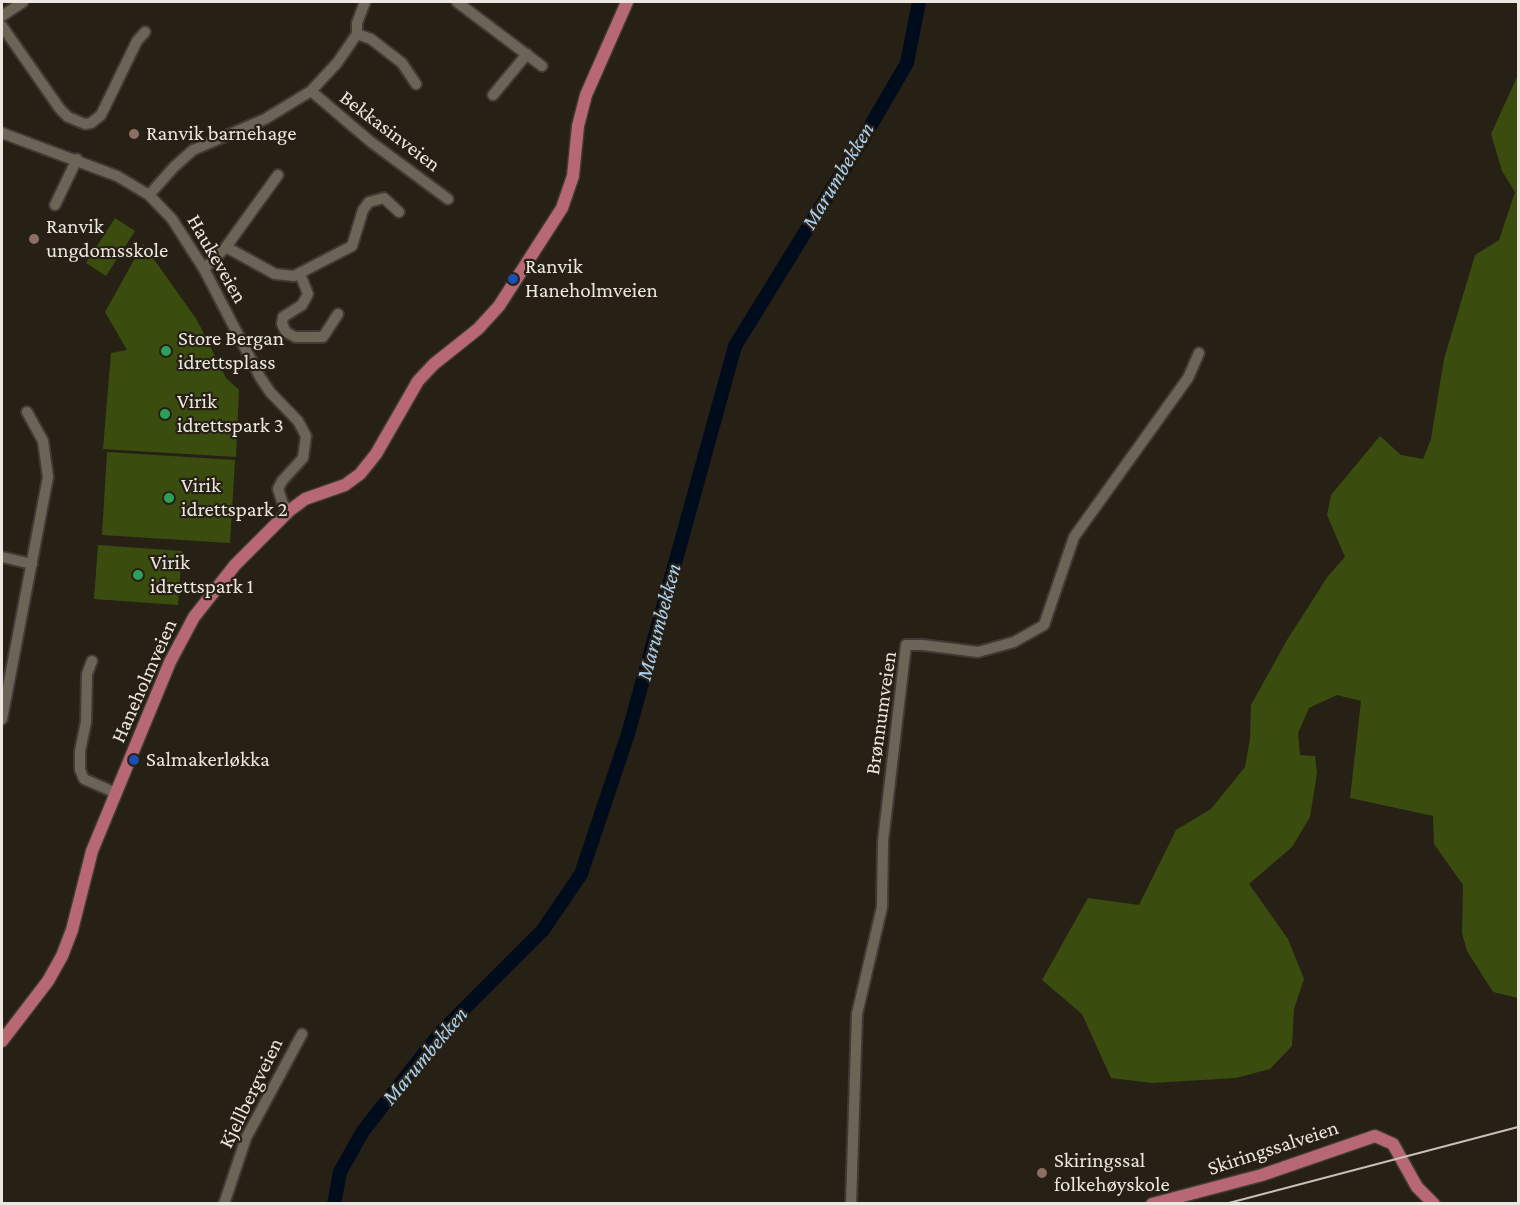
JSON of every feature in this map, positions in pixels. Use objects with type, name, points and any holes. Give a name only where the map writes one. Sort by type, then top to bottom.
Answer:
[{"type":"main road","name":"Haneholmveien","points":[[2,1041],[48,981],[62,957],[72,930],[92,851],[170,662],[194,617],[235,565],[289,511],[305,499],[345,485],[360,474],[376,454],[418,381],[434,364],[488,320],[544,239],[562,208],[571,183],[578,126],[586,95],[627,2]]},
{"type":"main road","name":"Skiringssalveien","points":[[1152,1203],[1283,1168],[1366,1137],[1382,1136],[1393,1144],[1417,1187],[1434,1203]]},
{"type":"street","points":[[2,15],[23,2]]},
{"type":"street","points":[[149,195],[194,150],[265,119],[311,91],[337,63],[357,34],[357,23],[366,2]]},
{"type":"street","points":[[457,2],[542,66]]},
{"type":"street","points":[[2,26],[60,109],[68,117],[85,124],[91,123],[101,115],[137,41],[145,32]]},
{"type":"street","points":[[357,34],[371,39],[402,63],[417,84]]},
{"type":"street","points":[[493,95],[527,54]]},
{"type":"street","name":"Bekkasinveien","points":[[311,91],[371,142],[448,199]]},
{"type":"street","name":"Haukeveien","points":[[2,133],[77,159],[117,176],[149,195],[179,227],[204,269],[260,377],[270,392],[298,421],[306,436],[303,458],[285,477],[278,489],[283,504],[289,511]]},
{"type":"street","points":[[55,205],[77,159]]},
{"type":"street","points":[[204,269],[226,247],[278,175]]},
{"type":"street","points":[[226,247],[275,274],[288,277],[300,274],[334,253],[352,246],[364,208],[369,202],[384,198],[399,212]]},
{"type":"street","points":[[300,274],[308,294],[302,305],[283,317],[282,324],[286,333],[295,337],[323,338],[338,314]]},
{"type":"street","name":"Brønnumveien","points":[[851,1203],[857,1014],[882,907],[883,841],[906,645],[978,652],[1014,642],[1044,625],[1074,537],[1188,378],[1199,353]]},
{"type":"street","points":[[2,719],[48,477],[43,441],[27,412]]},
{"type":"street","points":[[2,557],[32,564]]},
{"type":"street","points":[[92,661],[87,674],[86,722],[80,751],[80,770],[84,778],[116,793]]},
{"type":"street","name":"Kjellbergveien","points":[[224,1203],[246,1138],[302,1034]]},
{"type":"green space","points":[[1518,75],[1518,998],[1493,992],[1467,951],[1462,933],[1463,885],[1434,844],[1433,816],[1350,798],[1361,701],[1337,695],[1309,708],[1298,733],[1300,755],[1315,756],[1317,773],[1310,817],[1292,847],[1249,884],[1288,939],[1304,979],[1294,1009],[1292,1046],[1270,1069],[1236,1078],[1152,1083],[1111,1078],[1082,1014],[1042,980],[1088,898],[1139,905],[1176,830],[1211,809],[1245,767],[1250,739],[1251,705],[1287,640],[1328,576],[1345,557],[1327,515],[1331,495],[1380,436],[1401,455],[1423,459],[1431,439],[1444,359],[1475,255],[1499,240],[1515,192],[1502,171],[1491,134]]},
{"type":"green space","points":[[115,218],[135,231],[106,276],[86,263]]},
{"type":"green space","name":"Store Bergan idrettsplass","points":[[143,244],[197,320],[226,378],[239,390],[236,457],[103,449],[111,353],[127,350],[105,312]]},
{"type":"green space","name":"Virik idrettspark 2","points":[[107,452],[235,460],[230,543],[102,535]]},
{"type":"green space","name":"Virik idrettspark 1","points":[[98,545],[182,551],[178,605],[94,599]]},
{"type":"waterway","name":"Marumbekken","points":[[334,1204],[340,1172],[363,1131],[441,1032],[543,930],[581,874],[628,734],[735,346],[907,63],[919,2]]},
{"type":"railway","points":[[1225,1204],[1518,1127]]},
{"type":"place","name":"Ranvik barnehage","points":[[134,134]]},
{"type":"place","name":"Ranvik ungdomsskole","points":[[34,239]]},
{"type":"place","name":"Ranvik Haneholmveien","points":[[513,279]]},
{"type":"place","name":"Store Bergan idrettsplass","points":[[166,351]]},
{"type":"place","name":"Virik idrettspark 3","points":[[165,414]]},
{"type":"place","name":"Virik idrettspark 2","points":[[169,498]]},
{"type":"place","name":"Virik idrettspark 1","points":[[138,575]]},
{"type":"place","name":"Salmakerløkka","points":[[134,760]]},
{"type":"place","name":"Skiringssal folkehøyskole","points":[[1042,1173]]}]
